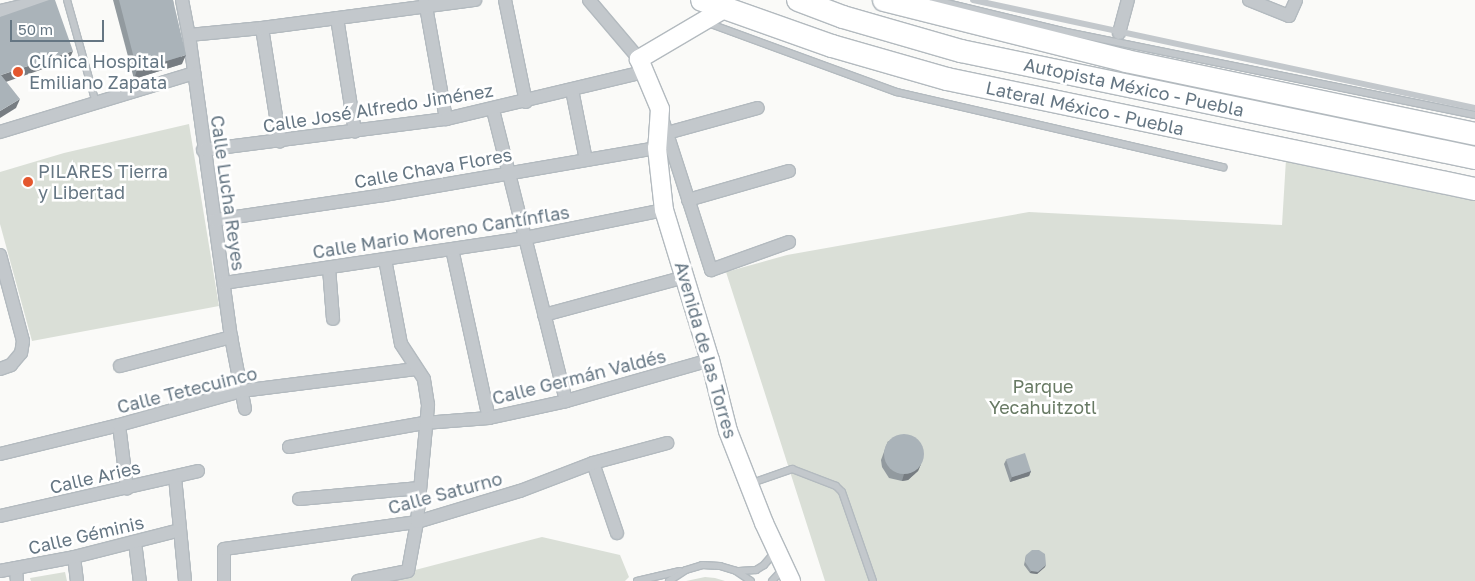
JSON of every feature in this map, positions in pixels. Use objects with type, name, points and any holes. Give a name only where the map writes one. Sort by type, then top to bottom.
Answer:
[{"type":"highway","name":"Autopista México - Puebla","points":[[798,0],[843,17],[961,51],[1475,158]]},
{"type":"highway","name":"Autopista México - Puebla","points":[[884,0],[1126,61],[1475,134]]},
{"type":"highway","points":[[984,0],[1119,33],[1475,106]]},
{"type":"highway","name":"Lateral México - Puebla","points":[[704,13],[832,46],[947,79],[1475,189]]},
{"type":"street","points":[[0,11],[47,0]]},
{"type":"street","name":"Calle Lucha Reyes","points":[[182,0],[189,35],[203,150],[215,220],[231,337],[245,409]]},
{"type":"street","points":[[189,35],[262,28],[425,4],[475,0]]},
{"type":"street","points":[[505,0],[526,102]]},
{"type":"street","points":[[589,0],[641,66],[704,13]]},
{"type":"street","points":[[1119,33],[1128,0]]},
{"type":"street","points":[[1249,0],[1289,16],[1296,0]]},
{"type":"street","points":[[425,4],[446,119]]},
{"type":"street","points":[[337,18],[355,132]]},
{"type":"street","points":[[262,28],[280,142]]},
{"type":"street","name":"Calle José Alfredo Jiménez","points":[[203,150],[355,132],[493,110],[572,90],[641,66]]},
{"type":"street","name":"Avenida de las Torres","points":[[641,66],[660,109],[711,270],[789,242]]},
{"type":"street","points":[[0,132],[194,73]]},
{"type":"street","points":[[572,90],[586,160]]},
{"type":"street","points":[[667,133],[758,108]]},
{"type":"street","name":"Avenida de las Torres","points":[[660,109],[657,148],[664,210],[686,277],[728,431],[748,484],[788,574]]},
{"type":"street","points":[[493,110],[566,402]]},
{"type":"street","name":"Calle Chava Flores","points":[[215,220],[384,195],[657,148]]},
{"type":"street","points":[[688,200],[789,171]]},
{"type":"street","name":"Calle Mario Moreno Cantínflas","points":[[224,282],[525,238],[664,210]]},
{"type":"street","points":[[452,249],[489,418]]},
{"type":"street","points":[[0,255],[23,341],[22,353],[11,365],[0,370]]},
{"type":"street","points":[[358,581],[408,570],[417,522],[424,423],[428,405],[424,379],[401,344],[385,259]]},
{"type":"street","points":[[328,268],[333,319]]},
{"type":"street","points":[[544,314],[686,277]]},
{"type":"street","points":[[120,366],[231,337]]},
{"type":"street","name":"Calle Germán Valdés","points":[[289,447],[424,423],[489,418],[566,402],[710,360]]},
{"type":"street","name":"Calle Tetecuinco","points":[[0,454],[119,425],[241,391],[416,369]]},
{"type":"street","points":[[119,425],[128,488]]},
{"type":"street","name":"Calle Saturno","points":[[224,581],[224,549],[417,522],[520,491],[593,464],[667,443]]},
{"type":"street","points":[[593,464],[617,533]]},
{"type":"street","name":"Calle Aries","points":[[0,516],[198,471]]},
{"type":"street","points":[[175,477],[185,581]]},
{"type":"street","points":[[299,499],[420,488]]},
{"type":"street","name":"Calle Géminis","points":[[0,571],[16,575],[74,557],[180,530]]},
{"type":"street","points":[[135,542],[140,581]]},
{"type":"street","points":[[74,557],[77,581]]},
{"type":"lane","points":[[67,0],[96,103]]},
{"type":"lane","points":[[934,0],[1062,31],[1475,115]]},
{"type":"lane","points":[[973,0],[1475,106]]},
{"type":"lane","points":[[704,13],[897,92],[1223,167]]},
{"type":"lane","points":[[748,484],[792,469],[836,486],[842,492],[872,581]]},
{"type":"lane","points":[[637,581],[711,566],[736,571],[756,570],[771,559],[776,550]]},
{"type":"lane","points":[[669,581],[686,570]]},
{"type":"lane","points":[[736,571],[751,581]]},
{"type":"lane","points":[[772,581],[788,574]]},
{"type":"green space","points":[[189,124],[219,306],[32,341],[0,224],[0,172],[64,153]]},
{"type":"green space","name":"Parque Yecahuitzotl","points":[[1286,159],[1475,200],[1475,581],[825,581],[726,272],[787,255],[1029,212],[1282,225]]},
{"type":"green space","points":[[542,537],[620,555],[629,577],[625,581],[373,581]]},
{"type":"green space","points":[[65,572],[67,581],[31,581],[30,578]]},
{"type":"green space","points":[[705,577],[715,578],[725,581],[686,581]]},
{"type":"building","name":"Clínica Hospital Emiliano Zapata","points":[[49,0],[55,0],[73,51],[1,75],[20,99],[0,111],[0,17]]},
{"type":"building","points":[[119,0],[173,0],[186,55],[137,70]]},
{"type":"building","points":[[904,434],[918,440],[924,454],[918,468],[904,474],[890,468],[884,454],[890,440]]},
{"type":"building","points":[[1025,453],[1031,471],[1012,477],[1006,459]]},
{"type":"building","points":[[1032,550],[1039,550],[1045,554],[1046,565],[1038,572],[1031,571],[1025,562],[1026,555]]},
{"type":"place","name":"Clínica Hospital Emiliano Zapata","points":[[18,72]]},
{"type":"place","name":"PILARES Tierra y Libertad","points":[[28,182]]}]
